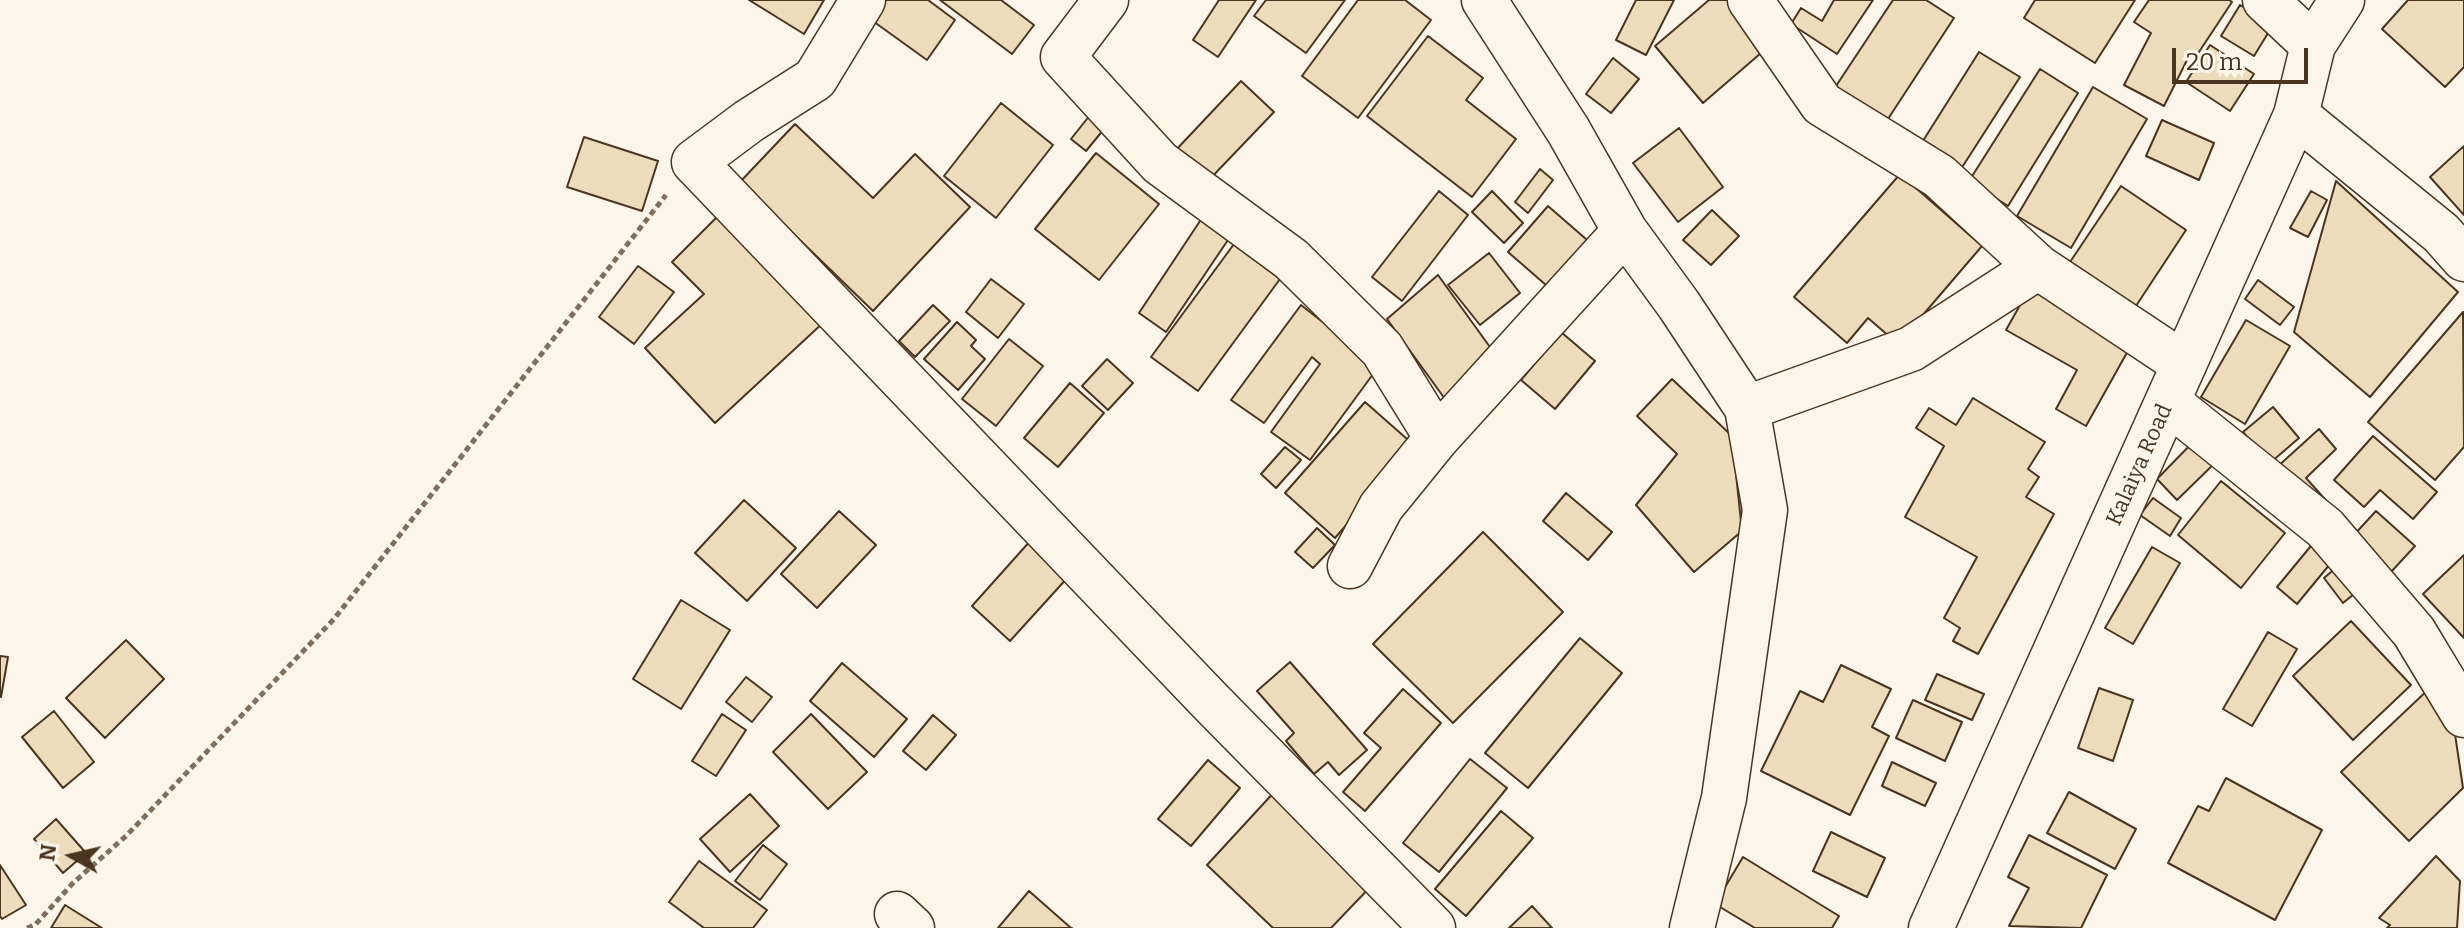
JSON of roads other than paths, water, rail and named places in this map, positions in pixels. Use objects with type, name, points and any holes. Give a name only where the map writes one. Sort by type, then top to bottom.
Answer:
[{"type":"street","points":[[863,0],[815,79],[749,121],[694,162],[1209,700],[1433,928]]},
{"type":"street","points":[[1106,0],[1063,57],[1160,163],[1291,259],[1382,349],[1437,438]]},
{"type":"street","points":[[1484,0],[1568,130],[1625,231],[1679,305],[1747,408],[1765,510],[1724,798],[1692,928]]},
{"type":"street","points":[[1750,0],[1822,104],[1939,176],[2038,267],[2176,383],[2325,528],[2414,632],[2464,715]]},
{"type":"street","points":[[2265,0],[2313,45]]},
{"type":"street","name":"Kalaiya Road","points":[[1931,928],[2248,216],[2296,115],[2313,45],[2342,0]]},
{"type":"street","points":[[2296,115],[2441,233],[2464,259]]},
{"type":"street","points":[[1350,566],[1381,507],[1437,438],[1625,231]]},
{"type":"street","points":[[1747,408],[1911,349],[2038,267]]}]
